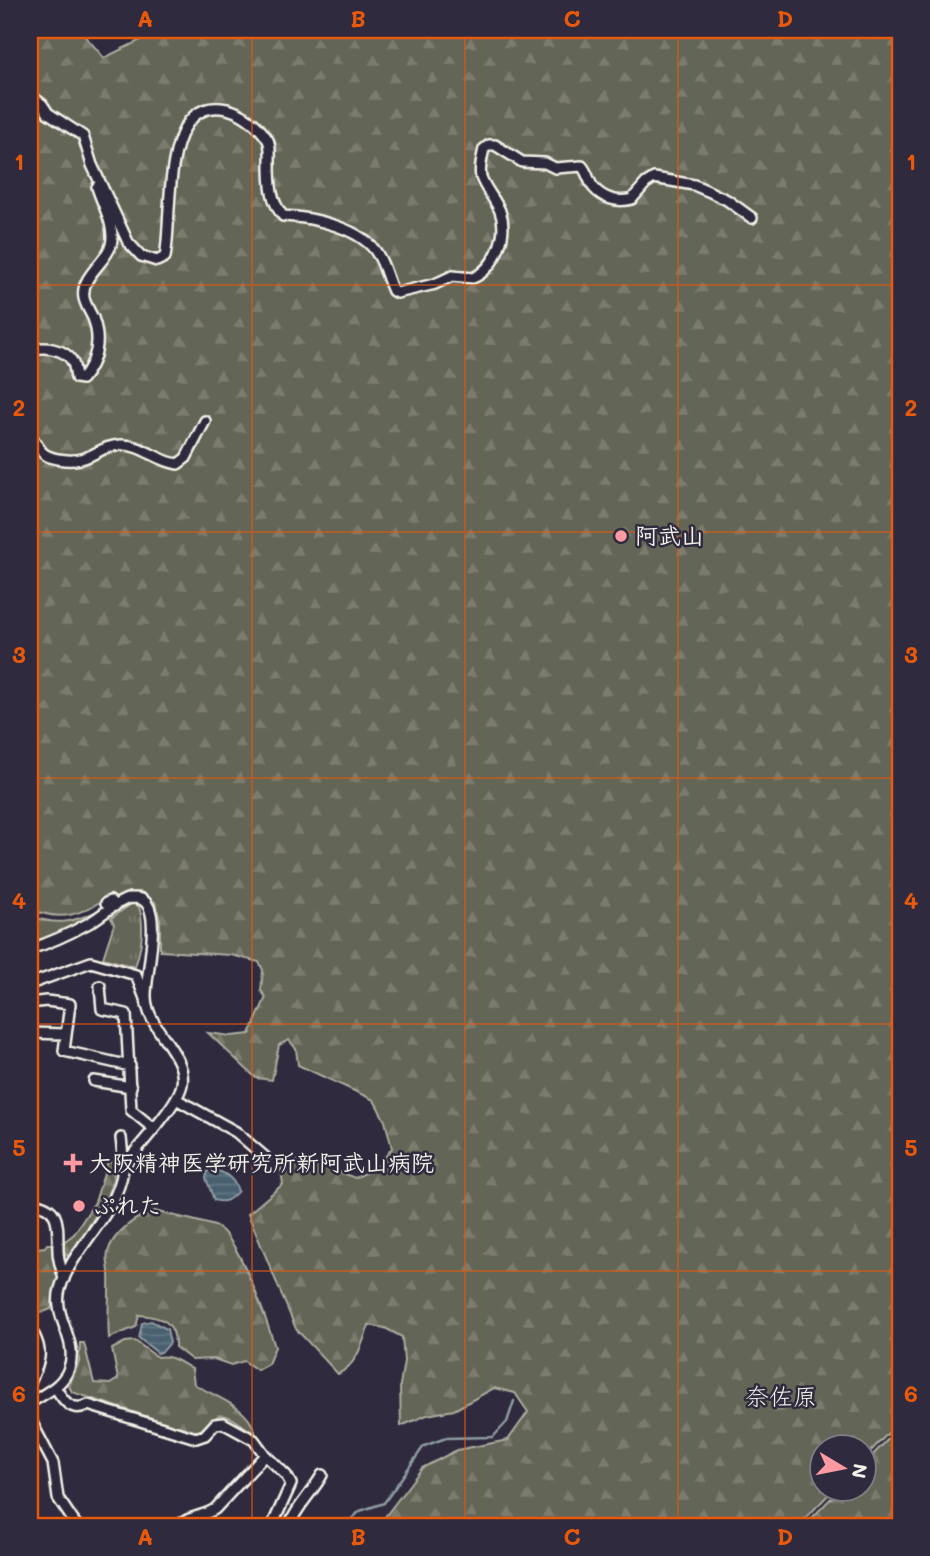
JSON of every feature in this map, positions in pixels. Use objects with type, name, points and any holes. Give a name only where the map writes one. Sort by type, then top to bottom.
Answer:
[{"type":"street","points":[[30,95],[42,104],[48,113],[83,136],[128,242],[141,256],[157,261],[165,257],[169,239],[170,177],[181,131],[190,119],[202,111],[215,108],[234,110],[261,131],[270,144],[271,191],[275,206],[283,216],[319,221],[355,234],[367,242],[377,253],[393,291],[397,293],[435,284],[452,276],[473,278],[487,268],[495,256],[503,222],[481,176],[484,149],[489,145],[495,145],[522,162],[545,163],[555,168],[582,166],[588,172],[596,190],[613,201],[632,199],[654,178],[694,185],[727,200],[752,218]]},
{"type":"street","points":[[30,352],[34,348],[44,347],[66,354],[74,364],[76,378],[79,379],[82,379],[92,366],[97,348],[95,325],[84,297],[85,289],[96,266],[107,253],[111,236],[97,188],[99,179]]},
{"type":"street","points":[[30,435],[41,451],[57,459],[79,461],[110,446],[122,444],[133,446],[168,463],[177,464],[186,458],[205,421]]},
{"type":"street","points":[[30,949],[68,933],[110,905],[138,898],[148,905],[151,913],[152,933],[146,1003]]},
{"type":"street","points":[[30,984],[91,962],[136,975],[153,1024],[182,1070],[182,1083],[176,1099],[123,1166],[110,1205],[64,1279],[59,1293],[59,1307],[71,1344],[72,1356],[67,1372],[55,1387],[30,1400]]},
{"type":"street","points":[[100,986],[102,1009],[126,1014],[131,1110],[153,1128]]},
{"type":"street","points":[[30,1003],[46,1001],[70,1004],[64,1051],[130,1066]]},
{"type":"street","points":[[30,1033],[66,1034]]},
{"type":"street","points":[[94,1081],[131,1087]]},
{"type":"street","points":[[176,1099],[236,1132],[265,1157]]},
{"type":"street","points":[[121,1138],[123,1166]]},
{"type":"street","points":[[30,1203],[46,1208],[56,1219],[60,1234],[58,1258],[64,1279]]},
{"type":"street","points":[[30,1333],[38,1343],[41,1357],[30,1382]]},
{"type":"street","points":[[55,1387],[65,1403],[74,1408],[88,1405],[196,1438],[205,1435],[215,1423],[223,1423],[254,1440],[291,1484],[272,1526]]},
{"type":"street","points":[[30,1419],[53,1464],[58,1498],[77,1526]]},
{"type":"street","points":[[179,1526],[190,1518],[205,1515],[215,1509],[265,1455]]},
{"type":"street","points":[[289,1526],[292,1517],[312,1493],[322,1475]]},
{"type":"green space","points":[[30,30],[80,30],[104,58],[161,30],[900,30],[900,1421],[878,1444],[878,1434],[808,1434],[808,1504],[819,1504],[798,1526],[378,1526],[422,1468],[457,1450],[508,1440],[528,1412],[515,1393],[494,1388],[454,1410],[427,1415],[401,1426],[400,1385],[404,1361],[402,1337],[385,1328],[369,1325],[354,1360],[338,1374],[296,1329],[248,1214],[283,1184],[280,1163],[307,1160],[355,1178],[376,1168],[392,1148],[385,1121],[374,1100],[298,1065],[296,1049],[289,1040],[279,1045],[272,1080],[256,1078],[208,1033],[231,1036],[250,1034],[266,997],[261,991],[263,970],[259,962],[231,955],[160,951],[160,920],[155,902],[141,892],[119,899],[110,896],[90,908],[62,916],[30,909]]},
{"type":"green space","points":[[133,903],[139,907],[142,922],[135,967],[103,958],[114,924],[111,918]]},
{"type":"green space","points":[[107,907],[77,925],[30,946],[30,916],[42,920],[70,921]]},
{"type":"green space","points":[[108,1161],[115,1163],[106,1200],[68,1257],[63,1249],[65,1241],[74,1234],[95,1202]]},
{"type":"green space","points":[[155,1211],[215,1226],[227,1237],[244,1266],[266,1319],[275,1347],[268,1364],[257,1370],[244,1361],[231,1365],[214,1359],[192,1360],[175,1347],[173,1331],[166,1322],[147,1316],[139,1315],[136,1327],[109,1338],[108,1252],[115,1238],[127,1226],[141,1216]]},
{"type":"green space","points":[[54,1244],[59,1275],[51,1309],[41,1313],[30,1308],[36,1294],[30,1292],[30,1253],[33,1254],[37,1248]]},
{"type":"green space","points":[[135,1341],[157,1357],[171,1358],[192,1369],[194,1384],[238,1409],[251,1423],[255,1432],[229,1417],[219,1415],[197,1433],[72,1392],[69,1386],[79,1362],[80,1343],[84,1343],[94,1383],[110,1384],[118,1379],[112,1349],[125,1342]]},
{"type":"green space","points":[[900,1427],[900,1526],[804,1526],[825,1504],[878,1504],[878,1450]]},
{"type":"water","points":[[208,1170],[227,1175],[238,1191],[228,1200],[214,1200],[206,1178]]},
{"type":"water","points":[[151,1321],[167,1329],[170,1343],[158,1353],[139,1338],[142,1323]]},
{"type":"waterway","points":[[344,1526],[360,1511],[384,1503],[424,1446],[446,1438],[493,1437],[507,1422],[514,1401]]},
{"type":"place","name":"阿武山","points":[[621,536]]},
{"type":"place","name":"大阪精神医学研究所新阿武山病院","points":[[73,1163]]},
{"type":"place","name":"ぷれた","points":[[79,1206]]},
{"type":"district","name":"奈佐原","points":[[781,1397]]}]
